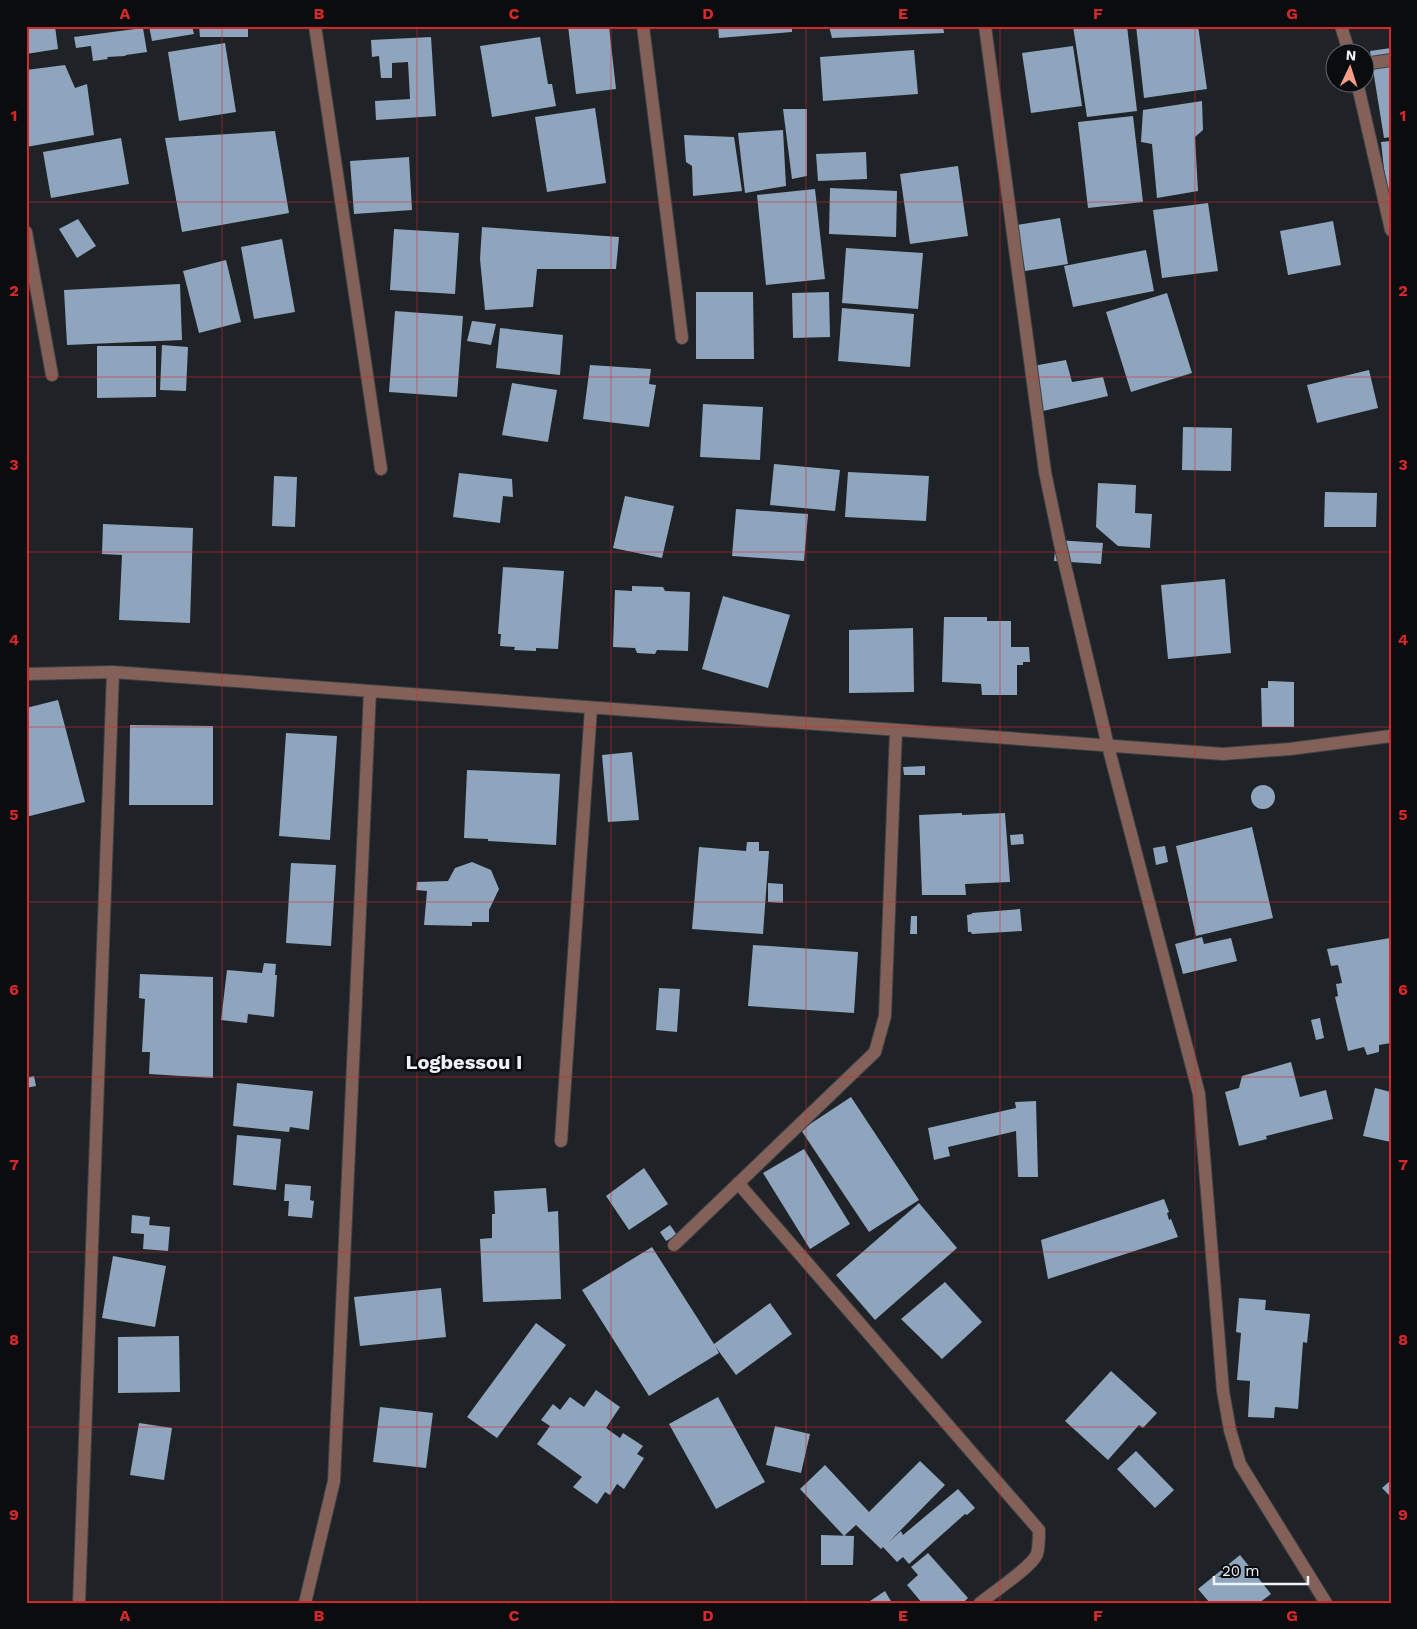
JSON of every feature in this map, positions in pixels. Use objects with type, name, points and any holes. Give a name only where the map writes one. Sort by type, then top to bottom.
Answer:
[{"type":"street","points":[[315,26],[381,469]]},
{"type":"street","points":[[643,26],[682,338]]},
{"type":"street","points":[[985,26],[1046,472],[1060,544],[1108,746],[1199,1094],[1224,1391],[1230,1430],[1240,1464],[1326,1603]]},
{"type":"street","points":[[1341,26],[1346,42]]},
{"type":"street","points":[[1374,63],[1391,60]]},
{"type":"street","points":[[1359,92],[1391,230]]},
{"type":"street","points":[[26,232],[52,375]]},
{"type":"street","points":[[26,674],[112,672],[1223,754],[1290,749],[1391,736]]},
{"type":"street","points":[[79,1603],[112,672]]},
{"type":"street","points":[[306,1603],[334,1481],[370,692]]},
{"type":"street","points":[[561,1141],[591,708]]},
{"type":"street","points":[[674,1245],[875,1052],[885,1016],[896,730]]},
{"type":"street","points":[[738,1183],[1039,1530],[1036,1556],[1027,1566],[980,1603]]},
{"type":"building","points":[[26,26],[55,26],[58,49],[26,54]]},
{"type":"building","points":[[149,26],[192,26],[194,34],[152,41]]},
{"type":"building","points":[[199,26],[248,26],[248,37],[200,37]]},
{"type":"building","points":[[568,26],[609,26],[616,89],[576,94]]},
{"type":"building","points":[[718,26],[792,26],[792,32],[719,38]]},
{"type":"building","points":[[829,26],[943,26],[944,33],[832,38]]},
{"type":"building","points":[[1073,26],[1127,26],[1137,111],[1087,117]]},
{"type":"building","points":[[1136,26],[1198,26],[1207,89],[1144,98]]},
{"type":"building","points":[[143,28],[147,52],[107,57],[108,59],[93,61],[91,46],[76,48],[74,37]]},
{"type":"building","points":[[431,37],[436,116],[376,120],[375,101],[410,99],[408,62],[392,63],[392,78],[381,78],[379,56],[372,57],[371,40]]},
{"type":"building","points":[[540,37],[548,84],[552,84],[556,106],[492,117],[480,46]]},
{"type":"building","points":[[225,43],[236,112],[179,121],[168,52]]},
{"type":"building","points":[[1073,46],[1082,106],[1031,113],[1022,53]]},
{"type":"building","points":[[1391,48],[1391,137],[1384,138],[1374,76],[1374,50]]},
{"type":"building","points":[[914,50],[918,94],[823,101],[820,57]]},
{"type":"building","points":[[65,65],[75,88],[87,84],[94,135],[26,147],[26,70]]},
{"type":"building","points":[[1202,101],[1203,130],[1195,137],[1198,191],[1157,198],[1152,144],[1141,142],[1143,110]]},
{"type":"building","points":[[595,108],[606,183],[547,192],[535,117]]},
{"type":"building","points":[[783,109],[807,109],[807,176],[792,179]]},
{"type":"building","points":[[1133,116],[1143,202],[1088,208],[1078,122]]},
{"type":"building","points":[[783,130],[786,186],[745,193],[738,133]]},
{"type":"building","points":[[275,131],[289,213],[182,232],[165,138]]},
{"type":"building","points":[[684,135],[734,137],[742,191],[693,196],[692,166],[686,162]]},
{"type":"building","points":[[121,138],[129,184],[51,198],[43,152]]},
{"type":"building","points":[[1391,141],[1391,216],[1389,215],[1381,142]]},
{"type":"building","points":[[866,152],[867,179],[818,181],[816,154]]},
{"type":"building","points":[[409,157],[412,210],[354,214],[350,161]]},
{"type":"building","points":[[958,166],[968,236],[910,244],[900,174]]},
{"type":"building","points":[[830,188],[897,191],[896,237],[829,234]]},
{"type":"building","points":[[815,189],[825,279],[766,285],[757,195]]},
{"type":"building","points":[[1208,203],[1218,271],[1162,278],[1153,210]]},
{"type":"building","points":[[1060,218],[1068,264],[1025,271],[1017,225]]},
{"type":"building","points":[[78,219],[96,246],[77,258],[59,229]]},
{"type":"building","points":[[1333,221],[1341,265],[1288,275],[1280,231]]},
{"type":"building","points":[[482,227],[619,237],[616,269],[537,269],[533,307],[485,310],[480,259]]},
{"type":"building","points":[[394,229],[459,233],[455,294],[390,290]]},
{"type":"building","points":[[282,239],[295,312],[254,319],[241,247]]},
{"type":"building","points":[[846,248],[923,253],[918,309],[842,303]]},
{"type":"building","points":[[1146,250],[1154,291],[1073,307],[1064,266]]},
{"type":"building","points":[[226,260],[241,322],[199,333],[183,271]]},
{"type":"building","points":[[180,284],[182,340],[67,345],[64,290]]},
{"type":"building","points":[[696,292],[753,292],[754,359],[696,359]]},
{"type":"building","points":[[829,292],[830,337],[793,338],[792,293]]},
{"type":"building","points":[[1167,293],[1192,373],[1131,392],[1106,312]]},
{"type":"building","points":[[842,308],[914,314],[910,367],[838,361]]},
{"type":"building","points":[[395,311],[463,316],[457,397],[389,392]]},
{"type":"building","points":[[472,321],[496,324],[491,345],[467,341]]},
{"type":"building","points":[[500,328],[563,335],[560,375],[496,368]]},
{"type":"building","points":[[162,345],[188,347],[186,391],[160,390]]},
{"type":"building","points":[[97,346],[156,346],[156,397],[97,398]]},
{"type":"building","points":[[1066,360],[1072,382],[1103,377],[1108,396],[1043,411],[1033,366]]},
{"type":"building","points":[[590,365],[651,369],[649,384],[656,385],[649,427],[583,419]]},
{"type":"building","points":[[1369,370],[1378,408],[1317,423],[1307,385]]},
{"type":"building","points":[[512,383],[557,390],[548,442],[502,435]]},
{"type":"building","points":[[703,404],[763,407],[760,460],[700,457]]},
{"type":"building","points":[[1183,427],[1232,428],[1231,471],[1182,470]]},
{"type":"building","points":[[774,464],[840,470],[835,511],[770,505]]},
{"type":"building","points":[[848,472],[929,476],[926,521],[845,517]]},
{"type":"building","points":[[459,473],[512,479],[513,497],[503,496],[500,523],[453,517]]},
{"type":"building","points":[[274,476],[297,477],[295,527],[272,526]]},
{"type":"building","points":[[1098,483],[1136,485],[1135,513],[1152,514],[1150,548],[1118,546],[1096,527]]},
{"type":"building","points":[[1325,492],[1377,493],[1376,527],[1324,527]]},
{"type":"building","points":[[625,496],[674,506],[662,558],[613,548]]},
{"type":"building","points":[[736,509],[808,514],[804,561],[732,556]]},
{"type":"building","points":[[103,524],[193,528],[190,623],[119,620],[122,555],[102,554]]},
{"type":"building","points":[[1056,540],[1103,543],[1101,564],[1054,561]]},
{"type":"building","points":[[503,567],[564,571],[558,649],[514,650],[515,647],[500,646],[501,634],[498,634]]},
{"type":"building","points":[[1225,579],[1231,653],[1168,659],[1161,585]]},
{"type":"building","points":[[632,586],[663,587],[665,591],[690,592],[688,651],[657,650],[655,654],[637,653],[635,648],[613,647],[615,590],[632,591]]},
{"type":"building","points":[[723,596],[790,615],[768,688],[702,669]]},
{"type":"building","points":[[944,617],[987,617],[987,621],[1011,621],[1011,647],[1029,647],[1030,662],[1023,662],[1023,665],[1017,665],[1017,695],[982,695],[981,684],[942,682]]},
{"type":"building","points":[[913,628],[914,692],[849,693],[849,630]]},
{"type":"building","points":[[1268,681],[1294,682],[1294,727],[1262,727],[1261,688],[1268,688]]},
{"type":"building","points":[[58,700],[85,802],[26,817],[26,708]]},
{"type":"building","points":[[130,725],[213,726],[213,805],[129,805]]},
{"type":"building","points":[[286,733],[337,736],[330,840],[279,836]]},
{"type":"building","points":[[632,752],[639,820],[608,822],[602,755]]},
{"type":"building","points":[[925,766],[925,775],[904,775],[903,767]]},
{"type":"building","points":[[467,770],[560,774],[556,845],[464,838]]},
{"type":"building","points":[[1263,785],[1268,786],[1274,792],[1274,802],[1268,808],[1263,809],[1258,808],[1252,802],[1251,797],[1252,792],[1258,786]]},
{"type":"building","points":[[962,813],[962,815],[1005,813],[1010,882],[965,884],[966,895],[922,895],[919,815]]},
{"type":"building","points":[[1252,827],[1273,918],[1196,936],[1176,846]]},
{"type":"building","points":[[1023,834],[1024,844],[1011,845],[1010,835]]},
{"type":"building","points":[[747,842],[759,842],[759,851],[769,851],[763,934],[692,929],[699,847],[746,851]]},
{"type":"building","points":[[1165,846],[1168,862],[1156,865],[1153,848]]},
{"type":"building","points":[[472,862],[491,870],[499,889],[489,910],[489,922],[472,922],[472,926],[424,925],[427,891],[416,890],[417,882],[448,881],[455,868]]},
{"type":"building","points":[[291,863],[336,865],[331,946],[286,943]]},
{"type":"building","points":[[768,883],[783,884],[783,903],[768,902]]},
{"type":"building","points":[[1020,909],[1022,931],[972,934],[968,932],[967,915]]},
{"type":"building","points":[[911,916],[917,916],[917,934],[910,934]]},
{"type":"building","points":[[1202,937],[1204,944],[1231,938],[1237,961],[1183,974],[1175,944]]},
{"type":"building","points":[[1390,938],[1391,1043],[1379,1045],[1379,1052],[1367,1055],[1364,1047],[1348,1051],[1335,997],[1338,996],[1336,984],[1342,983],[1338,965],[1331,966],[1327,949]]},
{"type":"building","points":[[753,945],[858,952],[854,1013],[748,1006]]},
{"type":"building","points":[[264,963],[276,964],[274,1017],[248,1014],[247,1023],[221,1020],[227,970],[262,973]]},
{"type":"building","points":[[140,974],[213,977],[213,1078],[149,1074],[150,1052],[142,1052],[145,999],[139,998]]},
{"type":"building","points":[[659,988],[680,989],[677,1032],[656,1030]]},
{"type":"building","points":[[1320,1018],[1324,1038],[1316,1040],[1311,1020]]},
{"type":"building","points":[[1291,1062],[1300,1097],[1326,1090],[1333,1119],[1266,1136],[1267,1139],[1239,1146],[1225,1092],[1239,1088],[1242,1076]]},
{"type":"building","points":[[34,1076],[36,1086],[26,1088],[26,1078]]},
{"type":"building","points":[[237,1083],[313,1091],[309,1130],[290,1127],[289,1132],[233,1126]]},
{"type":"building","points":[[1375,1088],[1391,1092],[1391,1142],[1363,1136]]},
{"type":"building","points":[[851,1097],[919,1200],[869,1232],[801,1130]]},
{"type":"building","points":[[1036,1101],[1038,1177],[1018,1177],[1016,1131],[948,1147],[950,1156],[934,1160],[928,1128],[1016,1108],[1015,1102]]},
{"type":"building","points":[[237,1135],[281,1139],[276,1190],[233,1185]]},
{"type":"building","points":[[804,1149],[850,1224],[810,1249],[763,1173]]},
{"type":"building","points":[[644,1168],[668,1204],[629,1230],[606,1196]]},
{"type":"building","points":[[285,1184],[311,1186],[310,1200],[314,1201],[312,1218],[288,1216],[289,1201],[284,1201]]},
{"type":"building","points":[[546,1188],[548,1212],[558,1211],[561,1299],[483,1302],[480,1239],[492,1238],[492,1214],[495,1214],[494,1191]]},
{"type":"building","points":[[1164,1199],[1169,1212],[1167,1213],[1169,1220],[1171,1219],[1178,1237],[1048,1279],[1041,1240]]},
{"type":"building","points":[[919,1203],[957,1248],[875,1320],[836,1275]]},
{"type":"building","points":[[132,1215],[150,1217],[149,1225],[170,1227],[168,1251],[143,1249],[144,1234],[131,1233]]},
{"type":"building","points":[[670,1225],[677,1235],[666,1241],[660,1232]]},
{"type":"building","points":[[652,1247],[714,1344],[770,1303],[792,1334],[736,1375],[715,1346],[719,1353],[649,1396],[582,1290]]},
{"type":"building","points":[[113,1256],[166,1266],[155,1327],[102,1318]]},
{"type":"building","points":[[945,1282],[982,1322],[942,1359],[901,1319]]},
{"type":"building","points":[[441,1288],[446,1337],[360,1346],[354,1297]]},
{"type":"building","points":[[1239,1298],[1266,1300],[1265,1310],[1310,1314],[1307,1343],[1303,1342],[1298,1409],[1275,1407],[1274,1418],[1248,1417],[1250,1381],[1237,1380],[1241,1333],[1236,1332]]},
{"type":"building","points":[[536,1323],[566,1345],[497,1438],[467,1417]]},
{"type":"building","points":[[179,1336],[180,1392],[118,1393],[118,1337]]},
{"type":"building","points":[[1111,1371],[1157,1413],[1143,1428],[1139,1425],[1108,1460],[1065,1421]]},
{"type":"building","points":[[596,1390],[620,1407],[606,1428],[620,1438],[623,1433],[643,1446],[637,1454],[644,1458],[624,1489],[617,1484],[610,1495],[605,1492],[597,1504],[573,1487],[582,1477],[537,1444],[550,1426],[541,1420],[553,1404],[560,1410],[570,1397],[584,1407]]},
{"type":"building","points":[[718,1397],[765,1482],[716,1509],[669,1424]]},
{"type":"building","points":[[380,1407],[433,1413],[426,1468],[373,1462]]},
{"type":"building","points":[[139,1423],[172,1428],[164,1480],[130,1475]]},
{"type":"building","points":[[775,1426],[810,1434],[801,1473],[766,1465]]},
{"type":"building","points":[[1136,1451],[1174,1490],[1155,1508],[1117,1469]]},
{"type":"building","points":[[920,1461],[945,1485],[889,1542],[901,1531],[903,1535],[958,1489],[975,1508],[967,1515],[965,1514],[909,1564],[903,1557],[897,1562],[883,1547],[881,1549],[856,1525],[844,1536],[800,1489],[825,1465],[869,1512]]},
{"type":"building","points":[[1391,1480],[1391,1497],[1382,1488]]},
{"type":"building","points":[[821,1535],[854,1536],[853,1565],[821,1565]]},
{"type":"building","points":[[928,1553],[968,1598],[963,1603],[922,1603],[907,1585],[918,1575],[911,1567]]},
{"type":"building","points":[[1240,1555],[1271,1594],[1259,1603],[1210,1603],[1198,1589]]},
{"type":"building","points":[[885,1591],[892,1603],[867,1603]]},
{"type":"district","name":"Logbessou I","points":[[464,1062]]}]
